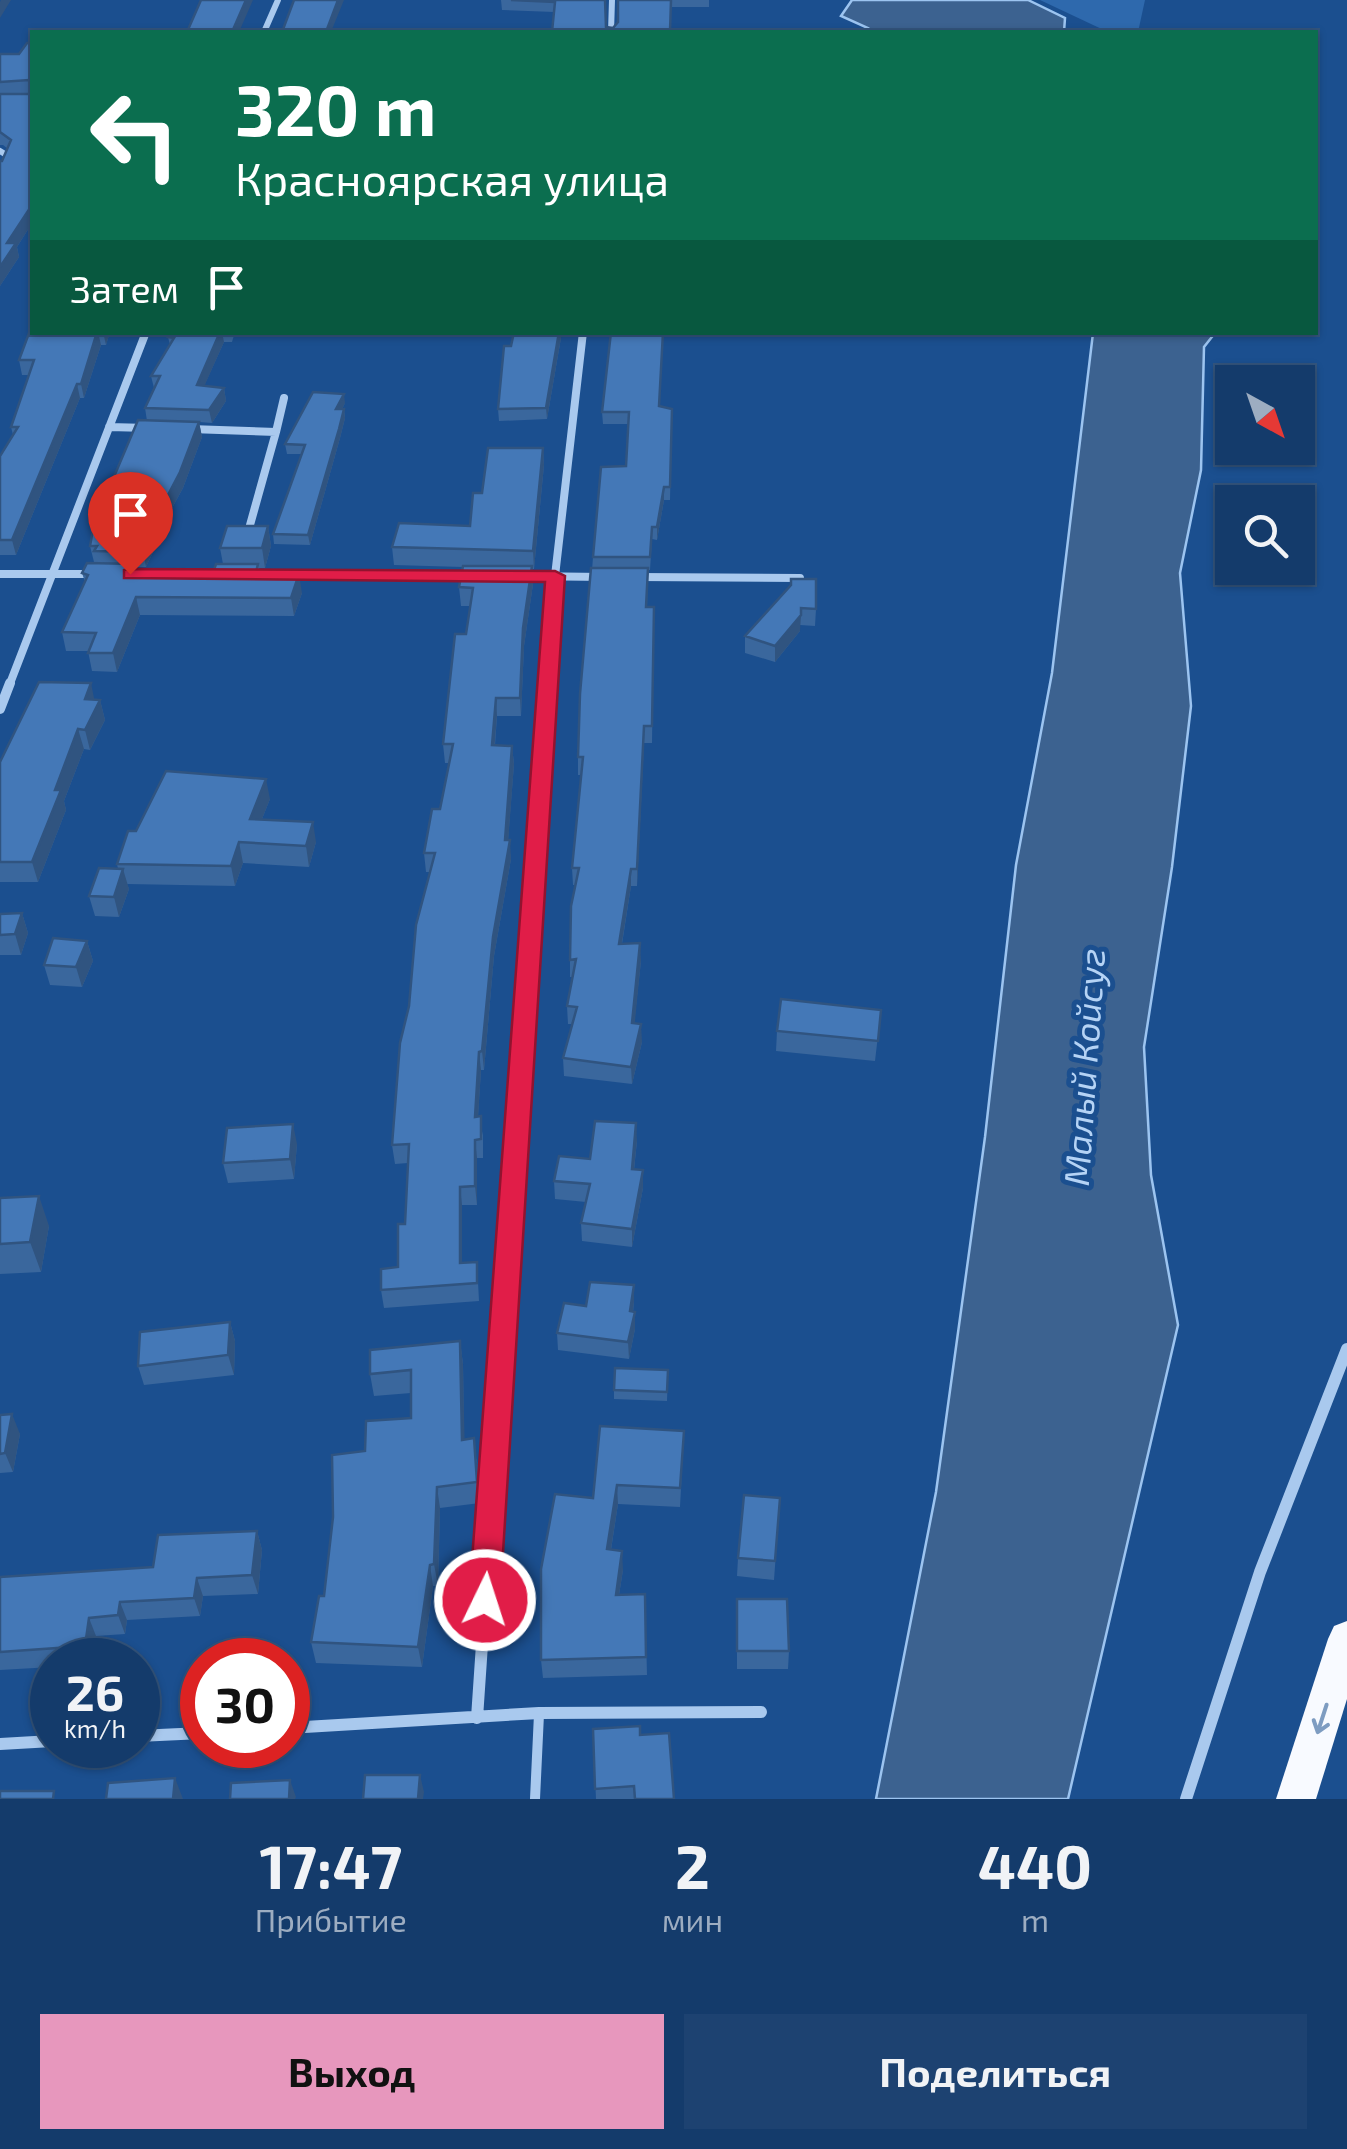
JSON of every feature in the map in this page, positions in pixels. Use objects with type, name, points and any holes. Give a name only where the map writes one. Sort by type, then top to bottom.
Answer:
[{"type":"highway","points":[[1296,1799],[1347,1639]]},
{"type":"street","points":[[265,30],[278,0]]},
{"type":"street","points":[[611,30],[612,0]]},
{"type":"street","points":[[0,151],[8,156],[0,170]]},
{"type":"street","points":[[0,709],[145,335]]},
{"type":"street","points":[[477,1718],[555,576],[583,335]]},
{"type":"street","points":[[250,526],[284,398]]},
{"type":"street","points":[[109,427],[165,429]]},
{"type":"street","points":[[183,429],[276,432]]},
{"type":"street","points":[[0,574],[111,574]]},
{"type":"street","points":[[265,575],[478,576]]},
{"type":"street","points":[[516,576],[611,577]]},
{"type":"street","points":[[630,577],[800,578]]},
{"type":"street","points":[[1186,1799],[1215,1698],[1347,1349]]},
{"type":"street","points":[[310,1727],[539,1712],[761,1712]]},
{"type":"street","points":[[0,1744],[30,1742]]},
{"type":"lane","points":[[535,1799],[539,1712]]},
{"type":"shaded area","points":[[1040,0],[1145,0],[1138,30],[1104,30]]},
{"type":"water","points":[[852,0],[1028,0],[1065,18],[1064,30],[867,30],[841,16]]},
{"type":"water","name":"Малый Койсуг","points":[[1093,335],[1213,335],[1204,347],[1201,470],[1180,573],[1191,706],[1172,867],[1144,1047],[1151,1175],[1178,1325],[1068,1799],[876,1799],[936,1492],[985,1137],[1016,865],[1052,673]]},
{"type":"building","points":[[201,0],[246,0],[233,30],[188,30]]},
{"type":"building","points":[[294,0],[338,0],[327,30],[283,30]]},
{"type":"building","points":[[511,0],[605,0],[606,27],[613,28],[618,22],[618,0],[671,0],[670,30],[552,30],[555,2]]},
{"type":"building","points":[[30,43],[30,81],[0,82],[0,54],[19,54]]},
{"type":"building","points":[[0,94],[30,94],[30,208],[7,243],[16,243],[0,267],[0,161],[11,140],[0,132]]},
{"type":"building","points":[[30,330],[30,335],[96,335],[81,384],[77,384],[12,540],[0,540],[0,456],[18,427],[11,427],[34,360],[19,360]]},
{"type":"building","points":[[219,335],[197,385],[224,388],[209,410],[145,408],[160,376],[151,376],[174,338],[168,337]]},
{"type":"building","points":[[513,335],[558,335],[546,408],[498,409],[504,346],[511,346]]},
{"type":"building","points":[[611,335],[663,335],[659,406],[672,409],[670,487],[664,487],[657,527],[652,527],[650,557],[593,557],[601,467],[626,466],[629,412],[602,412]]},
{"type":"building","points":[[313,392],[344,394],[336,409],[344,409],[339,429],[308,535],[273,534],[305,445],[285,444]]},
{"type":"building","points":[[138,420],[199,422],[180,472],[168,495],[163,495],[143,552],[94,551],[97,546],[90,546],[94,524]]},
{"type":"building","points":[[488,448],[543,448],[533,551],[392,547],[399,523],[470,526],[473,493],[482,493]]},
{"type":"building","points":[[227,526],[268,526],[262,548],[220,548]]},
{"type":"building","points":[[87,563],[135,564],[132,572],[173,573],[177,569],[214,570],[216,564],[258,564],[256,572],[299,574],[291,598],[136,597],[113,653],[88,653],[96,633],[62,632],[88,575],[82,573]]},
{"type":"building","points":[[463,566],[532,566],[523,628],[520,698],[496,698],[492,745],[512,746],[505,840],[510,840],[479,1052],[475,1117],[481,1116],[481,1139],[475,1140],[475,1186],[460,1187],[460,1263],[477,1262],[477,1283],[381,1290],[381,1269],[398,1267],[398,1224],[405,1224],[409,1144],[392,1145],[400,1043],[409,1006],[416,925],[435,853],[424,853],[432,809],[440,809],[453,744],[443,744],[455,634],[466,634],[473,588],[459,587]]},
{"type":"building","points":[[591,568],[648,568],[646,607],[654,607],[652,726],[644,726],[637,869],[631,869],[619,944],[640,943],[632,1023],[641,1024],[631,1067],[563,1058],[577,1007],[567,1006],[576,959],[570,960],[571,906],[579,868],[572,868],[583,757],[578,757],[580,694]]},
{"type":"building","points":[[791,579],[816,579],[816,609],[801,608],[801,615],[775,646],[745,636],[791,585]]},
{"type":"building","points":[[39,682],[91,683],[85,699],[100,700],[85,730],[78,729],[55,790],[61,790],[32,862],[0,862],[0,762]]},
{"type":"building","points":[[166,771],[266,779],[250,819],[313,822],[306,846],[239,842],[231,866],[117,864],[128,831],[136,831]]},
{"type":"building","points":[[99,868],[123,869],[114,897],[89,896]]},
{"type":"building","points":[[22,913],[15,934],[0,935],[0,914]]},
{"type":"building","points":[[53,938],[87,941],[76,967],[44,965]]},
{"type":"building","points":[[781,999],[881,1010],[878,1041],[777,1031]]},
{"type":"building","points":[[595,1121],[636,1123],[632,1169],[643,1170],[632,1229],[581,1223],[590,1184],[554,1181],[559,1156],[590,1159]]},
{"type":"building","points":[[293,1124],[290,1159],[223,1163],[227,1128]]},
{"type":"building","points":[[39,1196],[30,1242],[0,1244],[0,1198]]},
{"type":"building","points":[[590,1282],[634,1285],[630,1311],[635,1312],[628,1342],[557,1333],[564,1303],[586,1306]]},
{"type":"building","points":[[230,1322],[228,1355],[138,1366],[140,1332]]},
{"type":"building","points":[[460,1341],[462,1440],[474,1438],[477,1482],[437,1487],[434,1564],[430,1565],[418,1647],[311,1642],[319,1596],[324,1596],[333,1517],[332,1455],[365,1451],[366,1421],[411,1418],[411,1370],[370,1374],[370,1350]]},
{"type":"building","points":[[615,1368],[668,1370],[667,1392],[614,1390]]},
{"type":"building","points":[[12,1414],[5,1453],[0,1454],[0,1415]]},
{"type":"building","points":[[600,1426],[684,1431],[680,1488],[617,1485],[607,1549],[622,1551],[616,1595],[645,1594],[646,1657],[541,1660],[541,1569],[555,1494],[593,1498]]},
{"type":"building","points":[[744,1495],[780,1498],[775,1561],[738,1558]]},
{"type":"building","points":[[257,1531],[252,1575],[197,1578],[194,1598],[120,1602],[118,1615],[89,1618],[86,1638],[30,1638],[30,1650],[0,1652],[0,1577],[153,1567],[158,1535]]},
{"type":"building","points":[[737,1599],[787,1599],[789,1651],[737,1651]]},
{"type":"building","points":[[640,1726],[640,1735],[669,1733],[674,1799],[635,1799],[634,1786],[595,1789],[593,1729]]},
{"type":"building","points":[[365,1775],[420,1775],[418,1799],[363,1799]]},
{"type":"building","points":[[175,1778],[173,1799],[106,1799],[108,1783]]},
{"type":"building","points":[[290,1780],[289,1799],[230,1799],[231,1783]]},
{"type":"building","points":[[0,1791],[54,1791],[53,1799],[0,1799]]},
{"type":"route","points":[[130,574],[555,576],[485,1600]]}]
